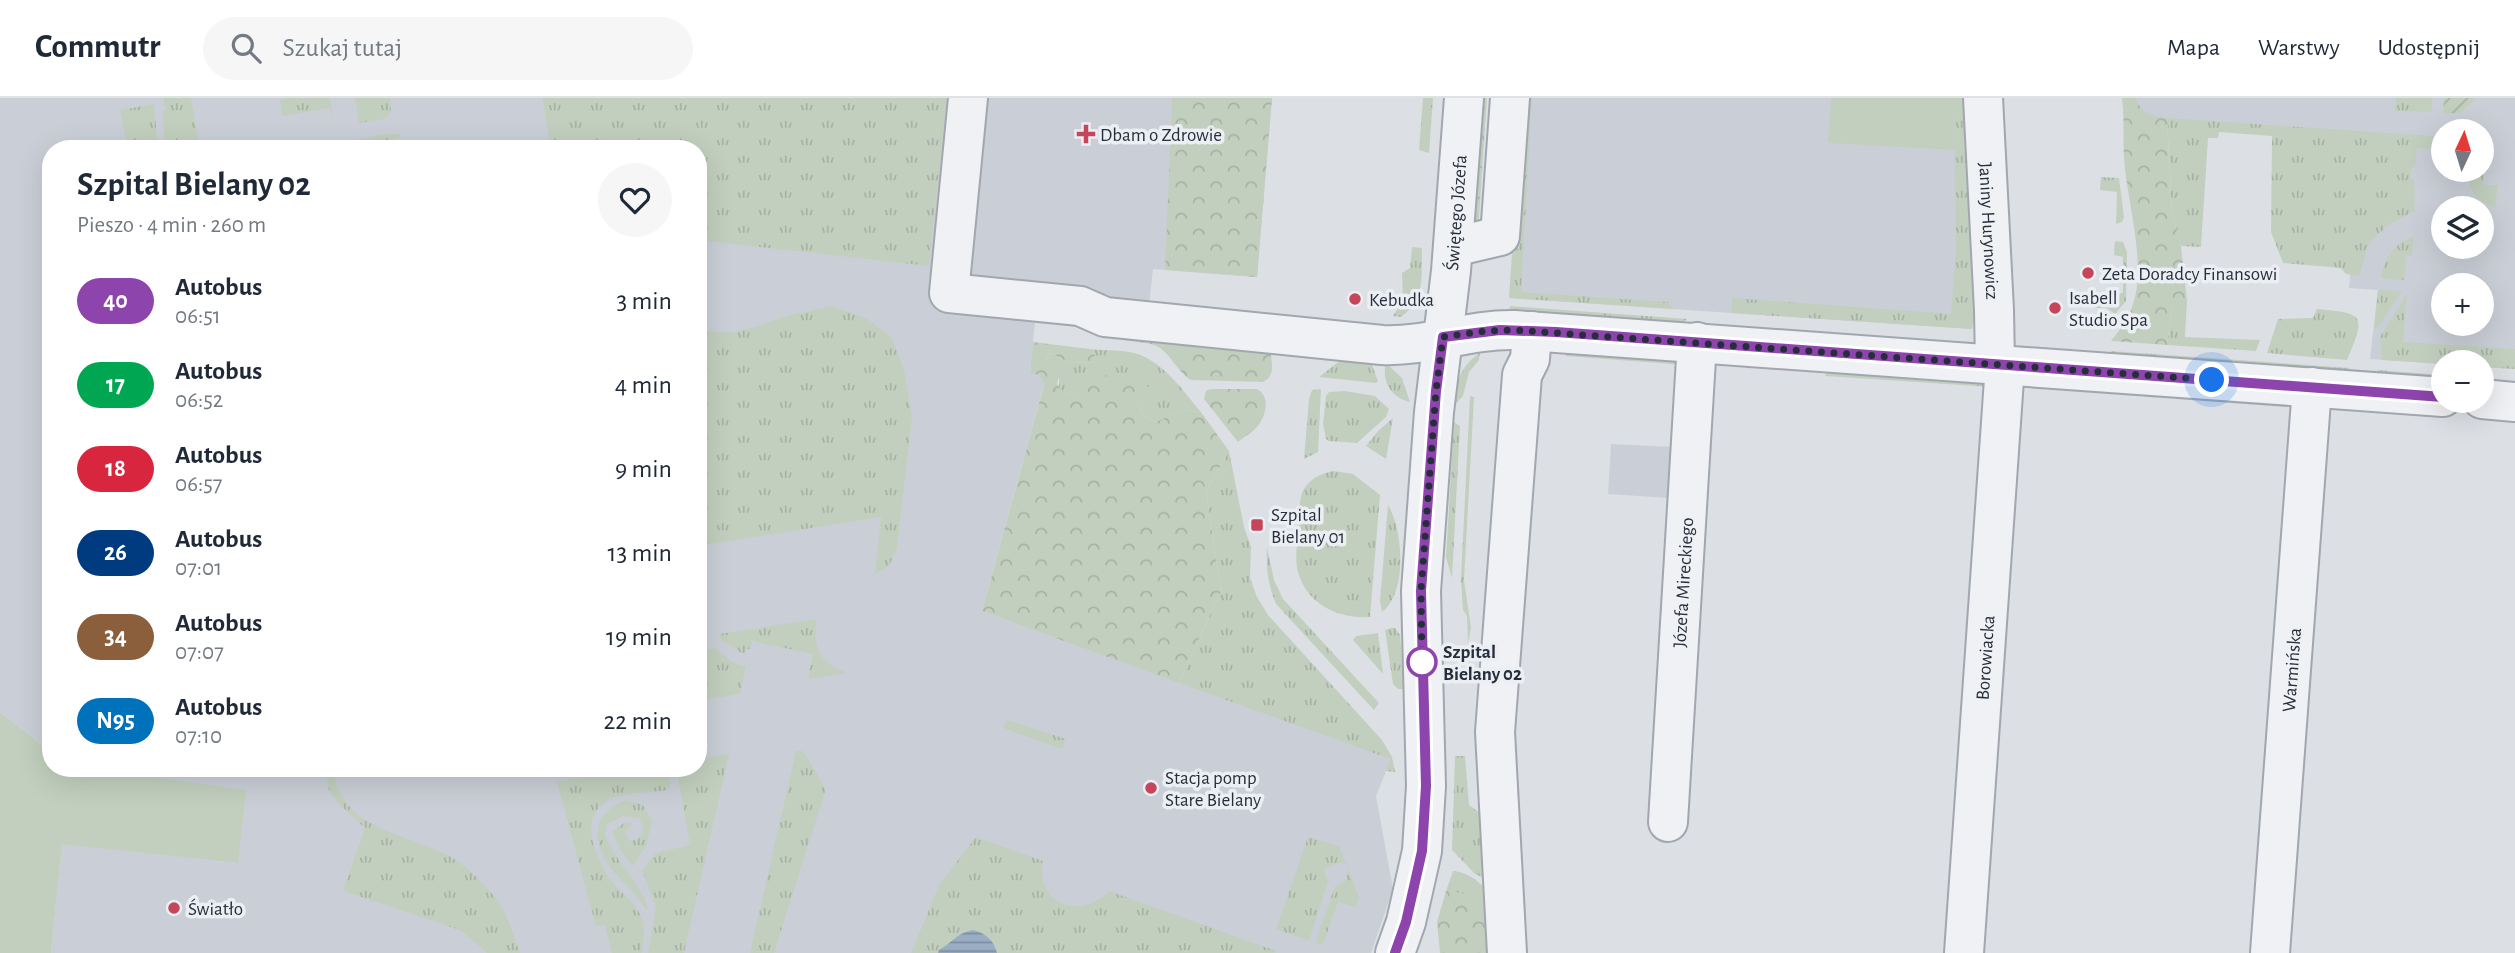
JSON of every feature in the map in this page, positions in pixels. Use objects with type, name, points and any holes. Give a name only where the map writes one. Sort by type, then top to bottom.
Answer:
[{"type":"street","points":[[968,98],[949,293],[1080,306],[1105,317],[1382,345],[1412,344],[1493,330],[1532,331],[2431,396]]},
{"type":"street","name":"Świętego Józefa","points":[[1395,953],[1406,922],[1422,851],[1426,786],[1421,591],[1434,412],[1453,247],[1464,98]]},
{"type":"street","points":[[1453,247],[1500,236],[1510,98]]},
{"type":"street","name":"Janiny Hurynowicz","points":[[1983,98],[1994,310],[2000,364]]},
{"type":"street","points":[[1507,953],[1495,732],[1522,375],[1530,359],[1532,331]]},
{"type":"street","name":"Józefa Mireckiego","points":[[1668,822],[1697,342]]},
{"type":"street","name":"Borowiacka","points":[[1964,953],[2000,364]]},
{"type":"street","name":"Warmińska","points":[[2270,953],[2312,387]]},
{"type":"street","points":[[2494,400],[2515,402]]},
{"type":"shaded area","points":[[0,98],[1272,98],[1257,277],[1153,269],[1146,333],[1035,323],[1030,372],[1039,375],[1044,384],[982,611],[1391,759],[1376,796],[1393,889],[1371,953],[51,953],[62,843],[237,863],[96,777],[707,777],[707,140],[42,140],[42,745],[0,712]]},
{"type":"shaded area","points":[[1523,98],[1959,98],[1972,329],[1509,298]]},
{"type":"shaded area","points":[[2126,98],[2515,98],[2515,369],[2494,368],[2494,350],[2431,350],[2431,363],[2370,359],[2378,290],[2349,288],[2351,264],[2283,128],[2130,117]]},
{"type":"shaded area","points":[[1611,444],[1674,447],[1670,498],[1608,494]]},
{"type":"green space","points":[[163,98],[191,98],[198,140],[164,140],[162,111],[166,110]]},
{"type":"green space","points":[[330,98],[333,121],[329,108],[282,116],[280,100]]},
{"type":"green space","points":[[355,98],[390,98],[391,112],[385,119],[359,123]]},
{"type":"green space","points":[[542,98],[947,98],[929,266],[707,241],[707,140],[549,140]]},
{"type":"green space","points":[[1172,98],[1272,98],[1257,277],[1165,270]]},
{"type":"green space","points":[[1423,98],[1433,98],[1429,153],[1419,150]]},
{"type":"green space","points":[[1478,98],[1487,98],[1478,232],[1469,232]]},
{"type":"green space","points":[[1523,98],[1532,98],[1521,292],[1668,302],[1673,309],[1509,298]]},
{"type":"green space","points":[[1831,98],[1954,98],[1955,150],[1828,143]]},
{"type":"green space","points":[[1954,98],[1964,98],[1975,314],[1972,329],[1731,313],[1732,298],[1951,314],[1956,249]]},
{"type":"green space","points":[[2122,98],[2136,98],[2148,113],[2167,118],[2172,213],[2181,246],[2187,301],[2172,307],[2167,345],[2111,341],[2131,309],[2138,273],[2124,160]]},
{"type":"green space","points":[[2396,98],[2432,98],[2432,112],[2395,111]]},
{"type":"green space","points":[[2444,98],[2477,98],[2460,113],[2443,113]]},
{"type":"green space","points":[[154,104],[157,140],[126,140],[120,110]]},
{"type":"green space","points":[[2167,118],[2431,136],[2431,149],[2417,148],[2415,167],[2412,168],[2410,177],[2414,181],[2415,211],[2388,225],[2369,243],[2359,276],[2346,274],[2341,268],[2283,263],[2271,232],[2272,136],[2219,132],[2218,138],[2208,138],[2201,247],[2181,246],[2172,213]]},
{"type":"green space","points":[[389,134],[399,134],[400,138],[388,140],[353,140]]},
{"type":"green space","points":[[2101,177],[2119,178],[2124,217],[2122,222],[2116,224],[2117,192],[2100,190]]},
{"type":"green space","points":[[2470,182],[2498,185],[2495,208],[2494,196],[2476,196]]},
{"type":"green space","points":[[2414,236],[2412,256],[2406,255],[2404,280],[2381,278],[2384,264],[2391,252]]},
{"type":"green space","points":[[2115,241],[2123,242],[2127,252],[2126,301],[2115,314],[2107,308],[2095,308],[2095,300],[2123,292],[2123,257],[2114,255]]},
{"type":"green space","points":[[1412,247],[1422,248],[1422,278],[1418,294],[1409,310],[1401,317],[1393,316],[1403,300],[1402,273],[1410,268]]},
{"type":"green space","points":[[2378,290],[2402,291],[2380,325],[2374,329]]},
{"type":"green space","points":[[2407,294],[2403,342],[2515,349],[2515,369],[2494,368],[2494,350],[2431,350],[2431,363],[2382,360],[2380,337]]},
{"type":"green space","points":[[2187,301],[2185,337],[2260,340],[2256,351],[2167,345],[2172,306]]},
{"type":"green space","points":[[832,306],[868,319],[892,338],[904,370],[912,416],[897,549],[889,566],[875,574],[881,517],[707,545],[707,331],[738,331]]},
{"type":"green space","points":[[1510,306],[1687,319],[1681,325],[1509,312]]},
{"type":"green space","points":[[2317,309],[2345,312],[2357,319],[2357,334],[2347,360],[2267,353],[2278,319],[2313,318]]},
{"type":"green space","points":[[1128,330],[1270,350],[1270,376],[1263,382],[1191,380],[1160,348],[1125,340]]},
{"type":"green space","points":[[1033,342],[1090,349],[1095,355],[1092,363],[1068,362],[1051,353],[1046,356],[1060,370],[1057,384],[1065,394],[1079,391],[1092,377],[1109,375],[1118,385],[1132,375],[1146,383],[1150,392],[1140,401],[1141,414],[1156,422],[1182,410],[1201,412],[1229,451],[1206,491],[1221,591],[1179,683],[982,611],[1044,385],[1039,375],[1030,373]]},
{"type":"green space","points":[[1090,349],[1128,352],[1149,359],[1174,379],[1201,412],[1182,410],[1156,422],[1141,414],[1140,401],[1118,385],[1065,394],[1059,388],[1059,379],[1046,356],[1051,353],[1068,362],[1092,363],[1095,355]]},
{"type":"green space","points":[[2111,351],[2350,368],[2343,373],[2112,358]]},
{"type":"green space","points":[[1480,353],[1479,360],[1469,372],[1463,396],[1455,404],[1460,375],[1468,363]]},
{"type":"green space","points":[[1567,353],[1680,358],[1685,365],[1566,356]]},
{"type":"green space","points":[[1373,356],[1372,365],[1378,381],[1376,383],[1319,377],[1341,360]]},
{"type":"green space","points":[[1386,363],[1402,378],[1410,402],[1398,397],[1389,388],[1385,377]]},
{"type":"green space","points":[[2378,370],[2431,374],[2431,379],[2380,375]]},
{"type":"green space","points":[[1827,372],[1983,382],[1992,387],[1825,376]]},
{"type":"green space","points":[[1257,389],[1261,392],[1266,406],[1258,426],[1238,442],[1204,399],[1206,391]]},
{"type":"green space","points":[[1321,389],[1318,452],[1304,459],[1309,399],[1312,390]]},
{"type":"green space","points":[[1345,391],[1375,396],[1389,409],[1386,417],[1357,443],[1326,439],[1323,424],[1326,396],[1329,392]]},
{"type":"green space","points":[[1470,396],[1474,397],[1464,580],[1471,628],[1468,643],[1461,579]]},
{"type":"green space","points":[[1393,418],[1386,459],[1366,446]]},
{"type":"green space","points":[[1454,422],[1460,426],[1452,578],[1446,557]]},
{"type":"green space","points":[[1229,451],[1244,527],[1251,547],[1250,578],[1257,597],[1268,615],[1382,740],[1392,757],[1395,772],[1386,771],[1390,759],[1179,683],[1221,591],[1206,491]]},
{"type":"green space","points":[[1334,471],[1353,474],[1380,495],[1370,617],[1347,615],[1326,608],[1309,593],[1298,572],[1296,554],[1302,494],[1312,480]]},
{"type":"green space","points":[[1388,505],[1397,529],[1400,560],[1396,591],[1382,612],[1380,601]]},
{"type":"green space","points":[[1267,547],[1274,580],[1283,599],[1379,703],[1374,710],[1276,604],[1268,576]]},
{"type":"green space","points":[[816,619],[816,638],[820,653],[830,664],[847,673],[808,679],[813,654],[752,641],[750,649],[746,649],[744,655],[720,639],[720,634]]},
{"type":"green space","points":[[1395,628],[1400,635],[1405,689],[1398,689],[1393,684],[1385,630]]},
{"type":"green space","points":[[1378,633],[1383,674],[1353,640],[1356,636]]},
{"type":"green space","points":[[715,648],[734,663],[746,666],[740,694],[707,699],[707,649]]},
{"type":"green space","points":[[0,712],[42,745],[42,777],[148,777],[246,790],[238,863],[62,844],[51,953],[0,953]]},
{"type":"green space","points":[[1007,720],[1066,739],[1062,749],[1003,728]]},
{"type":"green space","points":[[796,751],[803,751],[826,789],[774,953],[750,953]]},
{"type":"green space","points":[[729,754],[684,953],[648,953],[656,906],[642,871],[656,853],[690,845],[678,777],[707,777],[707,758]]},
{"type":"green space","points":[[1455,756],[1465,756],[1469,805],[1489,820],[1488,880],[1475,874],[1452,850]]},
{"type":"green space","points":[[327,777],[335,777],[349,805],[362,817],[377,827],[449,856],[473,873],[501,906],[520,953],[487,953],[460,930],[343,891],[365,828],[329,791]]},
{"type":"green space","points":[[586,777],[670,777],[668,790],[630,794],[609,800],[599,808],[591,829],[597,855],[603,867],[641,916],[644,939],[641,953],[612,953],[605,925],[596,926],[557,782]]},
{"type":"green space","points":[[626,800],[643,805],[652,821],[646,846],[633,866],[620,850],[612,832],[624,823],[633,823],[625,832],[631,841],[638,839],[643,831],[640,818],[623,816],[607,824],[605,834],[614,853],[639,888],[648,908],[646,909],[606,861],[598,840],[600,821],[614,806]]},
{"type":"green space","points":[[976,837],[1043,861],[1042,876],[1046,888],[1062,903],[1086,905],[1109,891],[1276,951],[911,953],[939,885]]},
{"type":"green space","points":[[1308,837],[1339,846],[1359,897],[1356,907],[1338,902],[1323,945],[1315,943],[1335,886],[1346,880],[1348,869],[1344,863],[1336,863],[1324,870],[1328,882],[1309,941],[1276,929]]},
{"type":"green space","points":[[1453,871],[1471,877],[1487,891],[1497,953],[1483,953],[1490,942],[1446,891]]},
{"type":"green space","points":[[1446,891],[1467,894],[1491,914],[1490,942],[1483,953],[1440,953],[1437,922]]},
{"type":"water","points":[[973,930],[988,938],[997,953],[938,953],[959,936]]},
{"type":"bus line","name":"40","points":[[1395,953],[1416,882],[1425,816],[1421,591],[1436,391],[1443,337],[1500,330],[1556,332],[2431,396]]},
{"type":"place","name":"Dbam o Zdrowie","points":[[1086,134]]},
{"type":"place","name":"Zeta Doradcy Finansowi","points":[[2088,273]]},
{"type":"place","name":"Kebudka","points":[[1355,299]]},
{"type":"place","name":"Isabell Studio Spa","points":[[2055,308]]},
{"type":"place","name":"Szpital Bielany 01","points":[[1257,525]]},
{"type":"place","name":"Szpital Bielany 02","points":[[1422,662]]},
{"type":"place","name":"Stacja pomp Stare Bielany","points":[[1151,788]]},
{"type":"place","name":"Światło","points":[[174,908]]},
{"type":"route","points":[[1422,662],[1421,591],[1436,391],[1443,337],[1514,330],[2212,380]]}]
